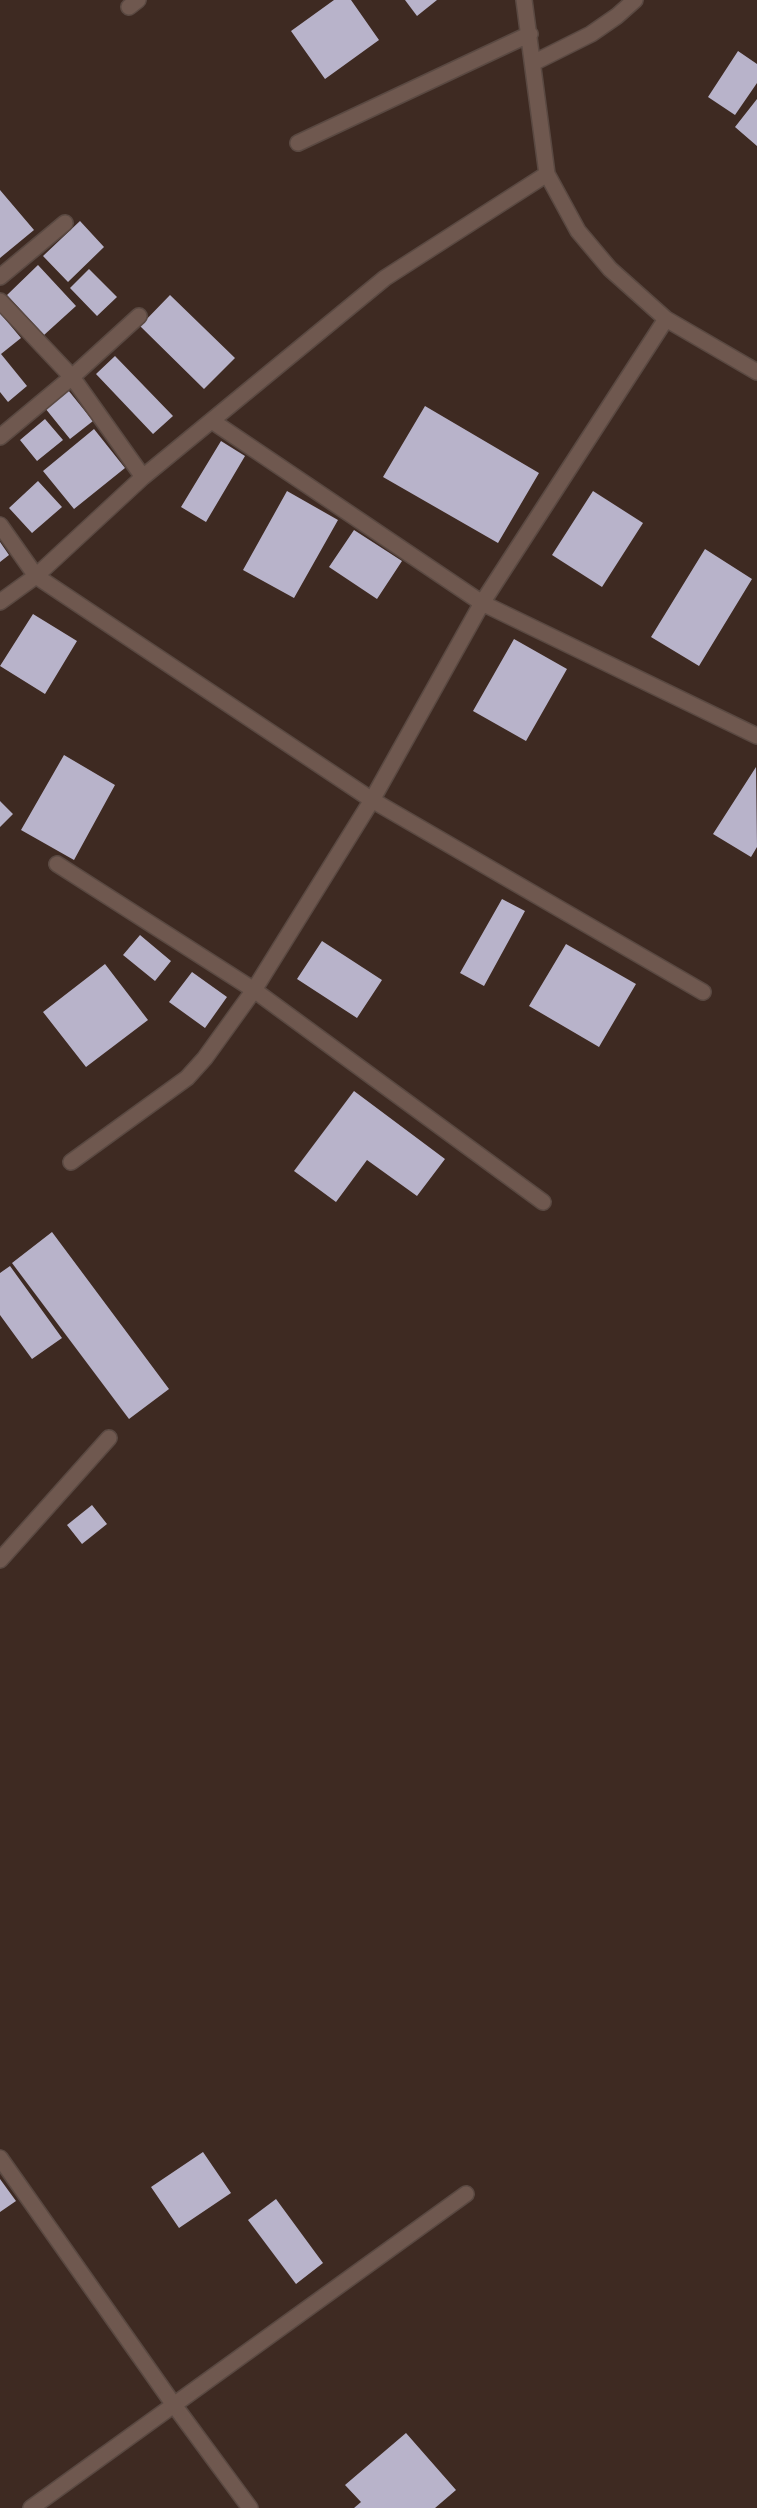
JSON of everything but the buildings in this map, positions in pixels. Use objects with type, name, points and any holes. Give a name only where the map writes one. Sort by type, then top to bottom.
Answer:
[{"type":"street","points":[[524,0],[548,174],[578,231],[610,269],[666,319],[757,372]]},
{"type":"street","points":[[533,63],[591,34],[636,0]]},
{"type":"street","points":[[298,143],[530,34]]},
{"type":"street","points":[[0,602],[36,576],[143,477],[385,278],[548,174]]},
{"type":"street","points":[[0,277],[65,224]]},
{"type":"street","points":[[0,301],[72,377],[143,477]]},
{"type":"street","points":[[0,437],[72,377],[139,316]]},
{"type":"street","points":[[71,1162],[187,1078],[205,1058],[254,990],[372,800],[482,603],[666,319]]},
{"type":"street","points":[[212,421],[482,603],[757,736]]},
{"type":"street","points":[[0,525],[36,576],[372,800],[703,992]]},
{"type":"street","points":[[57,864],[254,990],[543,1202]]},
{"type":"street","points":[[0,1560],[108,1438]]},
{"type":"street","points":[[0,2158],[174,2405],[250,2508]]},
{"type":"street","points":[[31,2508],[466,2194]]}]
